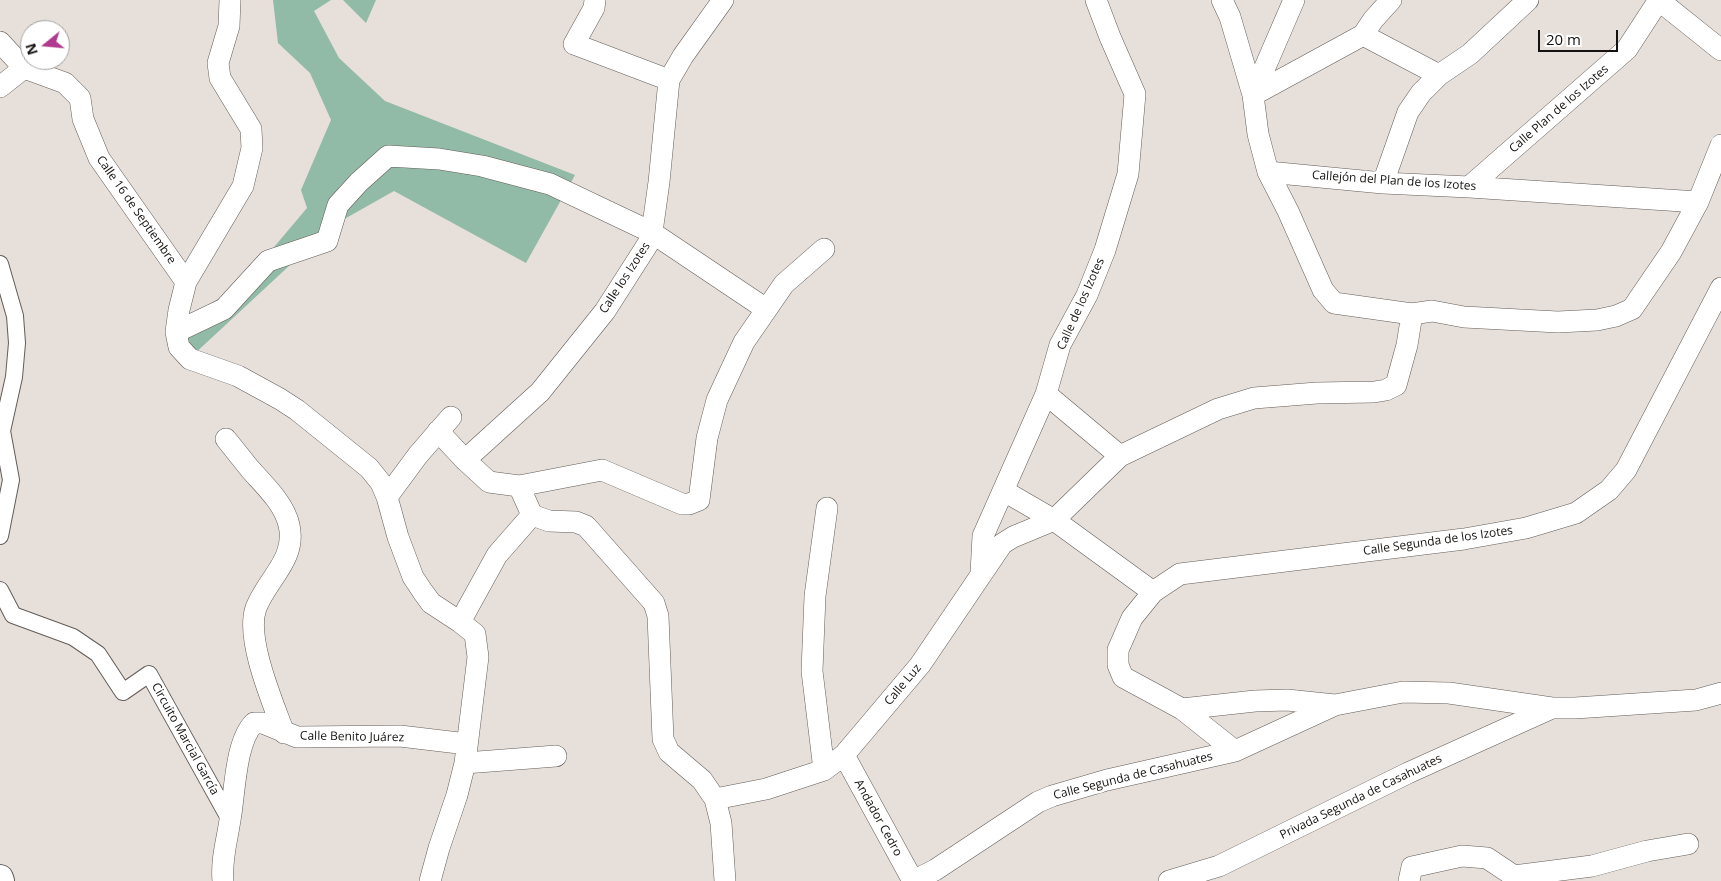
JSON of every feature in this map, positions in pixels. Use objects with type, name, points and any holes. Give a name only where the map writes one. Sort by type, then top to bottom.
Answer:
[{"type":"street","name":"Calle 16 de Septiembre","points":[[176,332],[186,282],[243,186],[252,148],[252,129],[220,78],[218,63],[228,26],[230,0]]},
{"type":"street","points":[[595,0],[594,8],[574,44],[669,80]]},
{"type":"street","name":"Calle los Izotes","points":[[465,460],[540,392],[605,311],[651,239],[659,182],[669,80],[683,56],[723,0]]},
{"type":"street","name":"Calle de los Izotes","points":[[981,574],[983,536],[1046,394],[1060,345],[1087,295],[1105,250],[1128,174],[1135,94],[1096,0]]},
{"type":"street","points":[[1222,0],[1230,18],[1253,95],[1258,134],[1268,172],[1288,211],[1323,290],[1334,303],[1412,314],[1432,311],[1464,317],[1558,322],[1597,320],[1632,309],[1671,252],[1698,202],[1721,145]]},
{"type":"street","points":[[1253,95],[1294,0]]},
{"type":"street","points":[[1253,95],[1363,35],[1373,20],[1391,0]]},
{"type":"street","points":[[1383,183],[1408,112],[1421,93],[1438,75],[1470,54],[1528,0]]},
{"type":"street","points":[[1668,3],[1721,50]]},
{"type":"street","name":"Calle Plan de los Izotes","points":[[1469,187],[1621,55],[1627,49],[1655,6],[1668,3]]},
{"type":"street","points":[[1363,35],[1438,75]]},
{"type":"street","points":[[0,42],[20,64]]},
{"type":"street","points":[[0,87],[21,70]]},
{"type":"street","name":"Calle 16 de Septiembre","points":[[29,70],[65,83],[80,98],[83,119],[99,158],[186,282]]},
{"type":"street","points":[[430,881],[439,848],[458,795],[466,753],[478,657],[475,634],[431,603],[414,577],[398,537],[381,483],[370,468],[297,410],[238,376],[190,359],[180,347],[176,332],[224,309],[268,261],[327,241],[338,205],[359,182],[388,156],[439,159],[473,164],[550,184],[651,232],[766,309]]},
{"type":"street","name":"Callejón del Plan de los Izotes","points":[[1268,172],[1383,183],[1698,202]]},
{"type":"street","points":[[387,498],[418,454],[445,424],[465,460],[489,482],[519,486],[602,470],[682,504],[689,504],[699,500],[708,438],[717,400],[744,342],[784,284],[824,249]]},
{"type":"street","points":[[0,264],[15,316],[17,343],[14,377],[2,431],[12,480],[4,506],[0,536]]},
{"type":"street","name":"Calle Segunda de los Izotes","points":[[1235,751],[1182,709],[1123,677],[1118,665],[1118,650],[1132,618],[1153,592],[1180,574],[1464,539],[1526,528],[1576,512],[1609,490],[1626,470],[1711,325],[1721,288]]},
{"type":"street","points":[[1054,520],[1120,456],[1218,409],[1254,398],[1318,393],[1374,392],[1386,390],[1396,385],[1407,345],[1412,314]]},
{"type":"street","points":[[1046,394],[1120,456]]},
{"type":"street","points":[[226,439],[278,501],[289,522],[290,548],[256,608],[253,627],[267,689],[284,733]]},
{"type":"street","points":[[519,486],[532,515],[549,521],[576,522],[586,526],[654,603],[658,616],[662,739],[669,752],[702,780],[715,799],[720,823],[725,881]]},
{"type":"street","points":[[1004,491],[1054,520],[1153,592]]},
{"type":"street","points":[[824,770],[812,671],[815,596],[827,508]]},
{"type":"street","points":[[460,622],[497,555],[532,515]]},
{"type":"street","name":"Calle Luz","points":[[715,799],[766,789],[824,770],[844,755],[920,665],[1002,544],[1013,537],[1054,520]]},
{"type":"street","name":"Circuito Marcial García","points":[[0,590],[13,615],[73,637],[98,654],[124,692],[149,674],[230,820]]},
{"type":"street","points":[[1182,709],[1255,701],[1288,700],[1335,705],[1403,692],[1449,693],[1552,708],[1696,700],[1721,693]]},
{"type":"street","name":"Calle Segunda de Casahuates","points":[[913,881],[935,870],[1038,802],[1052,796],[1107,780],[1235,751],[1335,705]]},
{"type":"street","name":"Privada Segunda de Casahuates","points":[[1169,881],[1219,866],[1408,773],[1552,708]]},
{"type":"street","name":"Calle Benito Juárez","points":[[223,881],[222,860],[238,762],[247,729],[254,723],[263,723],[297,737],[400,736],[466,753]]},
{"type":"street","points":[[466,753],[556,756]]},
{"type":"street","name":"Andador Cedro","points":[[844,755],[913,881]]},
{"type":"street","points":[[1409,881],[1412,867],[1462,856],[1487,858],[1515,879],[1594,873],[1647,851],[1688,844]]},
{"type":"green space","points":[[273,0],[331,0],[314,11],[339,58],[385,101],[575,175],[526,263],[394,191],[332,226],[191,357],[183,334],[187,317],[242,285],[307,208],[301,190],[331,120],[310,73],[278,43]]},
{"type":"green space","points":[[343,0],[376,0],[366,23]]}]
